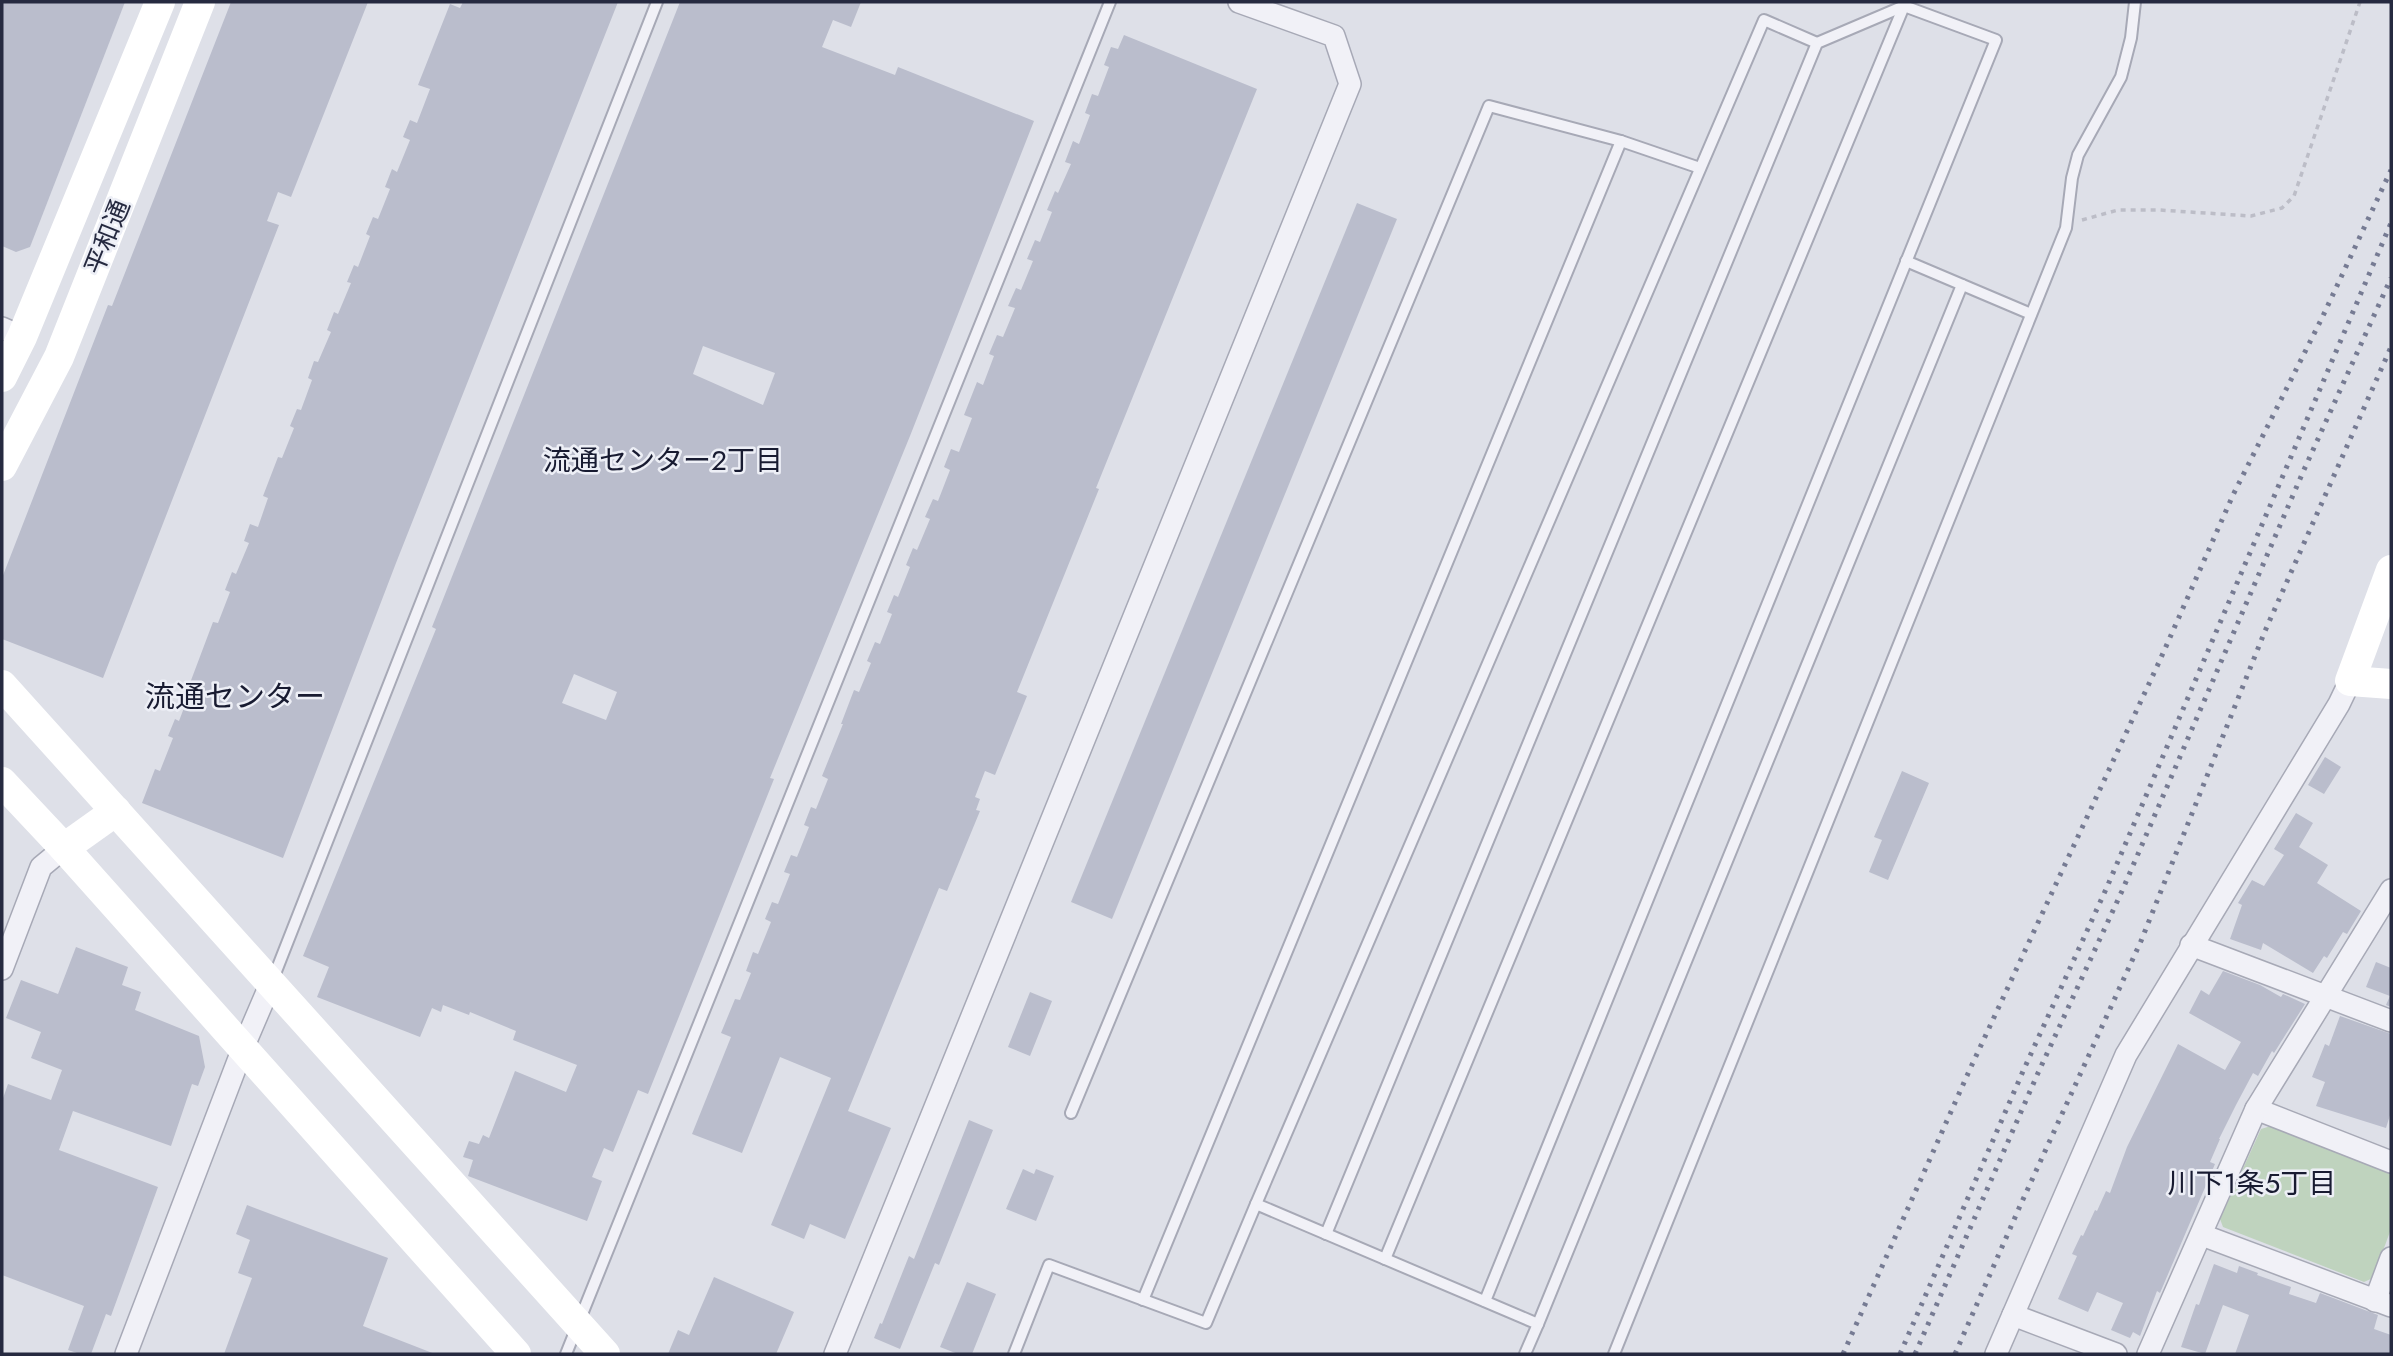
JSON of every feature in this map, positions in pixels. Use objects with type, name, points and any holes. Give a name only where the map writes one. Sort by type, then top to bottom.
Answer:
[{"type":"street","name":"平和通","points":[[2,377],[12,333],[160,2]]},
{"type":"street","name":"平和通","points":[[2,466],[60,357],[200,2]]},
{"type":"street","points":[[835,1354],[1350,84],[1334,36],[1239,2]]},
{"type":"street","points":[[1996,1354],[2126,1055],[2339,704],[2391,570]]},
{"type":"street","points":[[2350,681],[2391,684]]},
{"type":"street","points":[[2,685],[605,1354]]},
{"type":"street","points":[[2,782],[516,1354]]},
{"type":"street","points":[[2,969],[41,867],[116,811]]},
{"type":"street","points":[[2148,1354],[2256,1109],[2391,890]]},
{"type":"street","points":[[2191,945],[2391,1021]]},
{"type":"street","points":[[126,1354],[243,1048],[270,985]]},
{"type":"street","points":[[2256,1109],[2391,1162]]},
{"type":"street","points":[[2202,1235],[2383,1303],[2391,1258]]},
{"type":"street","points":[[2013,1315],[2116,1354]]},
{"type":"lane","points":[[270,985],[657,2]]},
{"type":"lane","points":[[566,1354],[1110,2]]},
{"type":"lane","points":[[1614,1354],[2066,224],[2078,155],[2121,77],[2131,38],[2135,2]]},
{"type":"lane","points":[[1385,1259],[1904,6]]},
{"type":"lane","points":[[1326,1234],[1817,43],[1904,6],[1996,40],[1485,1301]]},
{"type":"lane","points":[[1014,1354],[1049,1265],[1206,1323],[1764,20],[1817,43]]},
{"type":"lane","points":[[1071,1113],[1489,106],[1622,141],[1700,168]]},
{"type":"lane","points":[[1143,1300],[1622,141]]},
{"type":"lane","points":[[1906,261],[2031,314]]},
{"type":"lane","points":[[1525,1354],[1962,285]]},
{"type":"lane","points":[[1256,1204],[1538,1324]]},
{"type":"path","points":[[2066,224],[2118,210],[2251,216],[2282,208],[2294,196],[2360,2]]},
{"type":"green space","points":[[2271,1126],[2391,1170],[2391,1229],[2373,1278],[2364,1282],[2223,1227],[2220,1219],[2261,1129]]},
{"type":"building","points":[[2,2],[125,2],[30,247],[16,252],[2,246]]},
{"type":"building","points":[[231,2],[368,2],[291,197],[278,192],[267,221],[279,225],[103,678],[2,639],[2,578],[108,305],[112,306]]},
{"type":"building","points":[[463,2],[618,2],[396,563],[283,858],[142,803],[155,769],[160,771],[173,738],[168,736],[175,719],[179,721],[190,692],[187,691],[213,622],[218,623],[230,592],[225,590],[232,572],[236,574],[249,543],[244,541],[250,524],[258,527],[268,498],[263,496],[278,457],[282,458],[294,428],[290,426],[297,409],[301,410],[312,380],[308,378],[314,361],[318,362],[331,332],[327,330],[334,312],[338,314],[351,283],[347,282],[354,265],[358,267],[370,236],[366,234],[373,217],[378,219],[390,189],[385,187],[392,169],[397,172],[410,140],[403,137],[410,120],[417,123],[430,89],[418,85],[450,4],[460,8]]},
{"type":"building","points":[[680,2],[861,2],[851,27],[833,20],[822,47],[895,75],[898,67],[1034,121],[910,436],[770,778],[774,779],[648,1094],[638,1090],[613,1152],[604,1148],[592,1177],[602,1181],[587,1221],[468,1176],[473,1160],[463,1157],[469,1141],[479,1144],[483,1135],[489,1138],[515,1071],[566,1092],[577,1065],[513,1040],[516,1031],[470,1012],[469,1015],[443,1005],[441,1012],[432,1008],[420,1037],[317,997],[329,967],[303,956],[436,629],[432,627]],"holes":[[[703,346],[775,373],[763,405],[693,374]],[[574,674],[617,692],[606,720],[562,703]]]},
{"type":"building","points":[[1124,35],[1257,89],[1017,692],[1027,696],[995,775],[985,771],[975,797],[980,799],[976,810],[980,811],[947,891],[939,888],[848,1111],[891,1128],[845,1239],[810,1224],[804,1239],[771,1225],[831,1078],[780,1057],[742,1153],[692,1134],[731,1037],[721,1033],[735,999],[740,1000],[751,973],[746,971],[753,952],[758,954],[771,922],[765,919],[772,902],[778,904],[790,874],[784,872],[791,855],[797,857],[809,827],[804,825],[811,807],[816,809],[828,779],[822,776],[854,690],[859,692],[871,663],[867,661],[875,642],[880,644],[892,614],[887,612],[894,595],[898,597],[910,567],[906,565],[913,548],[917,550],[930,519],[925,517],[933,499],[938,501],[950,470],[944,467],[951,449],[959,452],[972,418],[964,415],[977,382],[983,385],[994,356],[989,354],[997,335],[1003,337],[1015,308],[1008,306],[1016,288],[1021,290],[1033,261],[1027,259],[1035,240],[1040,242],[1052,212],[1047,210],[1071,164],[1065,162],[1073,141],[1079,144],[1090,115],[1085,113],[1092,94],[1098,96],[1109,67],[1104,65],[1111,47],[1118,49]]},
{"type":"building","points":[[1357,203],[1397,219],[1112,919],[1071,902]]},
{"type":"building","points":[[2325,757],[2341,767],[2324,794],[2308,785]]},
{"type":"building","points":[[1902,771],[1929,783],[1888,880],[1869,872],[1882,840],[1874,837]]},
{"type":"building","points":[[2296,813],[2313,823],[2299,847],[2328,865],[2317,883],[2361,911],[2347,934],[2343,932],[2327,958],[2324,956],[2313,973],[2263,943],[2261,950],[2230,939],[2242,905],[2238,903],[2252,880],[2264,886],[2284,855],[2274,849]]},
{"type":"building","points":[[76,947],[128,967],[122,985],[141,992],[135,1010],[199,1036],[205,1067],[198,1086],[192,1084],[171,1146],[73,1111],[59,1150],[158,1187],[111,1316],[106,1314],[91,1354],[68,1350],[84,1306],[2,1275],[2,1101],[8,1084],[51,1100],[62,1070],[31,1058],[41,1032],[6,1018],[21,980],[58,994]]},
{"type":"building","points":[[2376,962],[2391,968],[2391,1007],[2386,1005],[2390,996],[2366,987]]},
{"type":"building","points":[[2223,971],[2260,985],[2281,997],[2283,994],[2305,1004],[2258,1076],[2253,1073],[2236,1105],[2219,1139],[2210,1162],[2215,1164],[2160,1293],[2157,1291],[2140,1336],[2133,1332],[2130,1338],[2111,1330],[2123,1303],[2097,1292],[2088,1312],[2058,1299],[2077,1256],[2072,1254],[2106,1191],[2110,1193],[2127,1147],[2178,1044],[2225,1070],[2241,1042],[2189,1013],[2201,990],[2209,995]]},
{"type":"building","points":[[1030,992],[1052,1001],[1030,1056],[1008,1047]]},
{"type":"building","points":[[2340,1016],[2391,1034],[2391,1112],[2386,1128],[2316,1106],[2325,1082],[2312,1077],[2325,1044],[2329,1046]]},
{"type":"building","points":[[969,1120],[993,1130],[939,1265],[935,1263],[900,1349],[874,1338],[909,1256],[914,1259]]},
{"type":"building","points":[[1023,1169],[1034,1174],[1036,1169],[1054,1176],[1036,1221],[1006,1209]]},
{"type":"building","points":[[247,1205],[388,1258],[363,1326],[435,1354],[224,1354],[252,1278],[238,1273],[250,1240],[236,1234]]},
{"type":"building","points":[[2214,1264],[2237,1273],[2239,1266],[2258,1273],[2257,1275],[2291,1287],[2289,1294],[2316,1303],[2320,1293],[2378,1315],[2374,1329],[2391,1335],[2391,1354],[2235,1354],[2249,1315],[2223,1305],[2205,1354],[2181,1347]]},
{"type":"building","points":[[714,1277],[794,1312],[776,1354],[668,1354],[678,1330],[689,1335]]},
{"type":"building","points":[[967,1282],[996,1294],[972,1354],[958,1354],[940,1347]]},
{"type":"railway","points":[[1843,1354],[1970,1069],[2160,660],[2233,495],[2322,318],[2391,170]]},
{"type":"railway","points":[[1900,1354],[2024,1069],[2107,887],[2391,223]]},
{"type":"railway","points":[[1915,1354],[2391,278]]},
{"type":"railway","points":[[1955,1354],[2141,941],[2265,631],[2391,347]]},
{"type":"district","name":"流通センター2丁目","points":[[663,460]]},
{"type":"district","name":"流通センター","points":[[235,697]]},
{"type":"district","name":"川下1条5丁目","points":[[2252,1183]]}]
